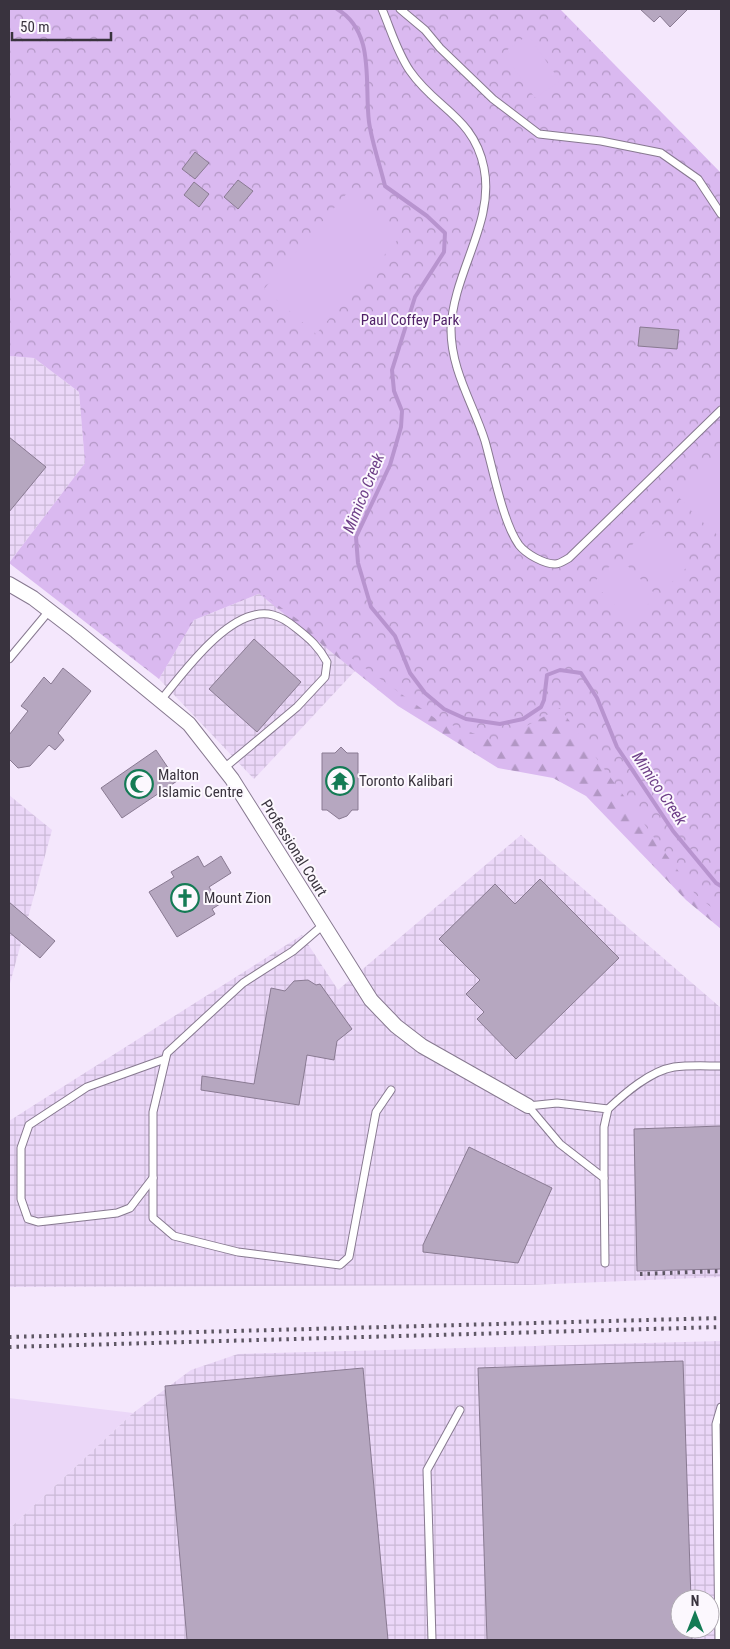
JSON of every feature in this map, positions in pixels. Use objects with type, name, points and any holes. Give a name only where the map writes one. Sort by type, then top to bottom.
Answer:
[{"type":"street","name":"Professional Court","points":[[9,584],[49,611],[189,724],[223,769],[371,1000],[396,1026],[422,1046],[528,1106]]},
{"type":"lane","points":[[382,9],[400,54],[410,71],[466,127],[477,142],[484,168],[487,190],[484,215],[462,271],[456,295],[452,329],[454,358],[462,385],[484,438],[508,522],[520,546],[545,562],[557,564],[569,558],[721,410]]},
{"type":"lane","points":[[400,9],[425,30],[440,48],[493,99],[539,134],[601,140],[661,154],[698,179],[721,214]]},
{"type":"lane","points":[[9,659],[49,611]]},
{"type":"lane","points":[[161,700],[198,655],[225,629],[253,616],[272,614],[292,625],[317,644],[328,662],[325,676],[297,707],[223,769]]},
{"type":"lane","points":[[323,925],[293,952],[243,983],[167,1053],[153,1112],[153,1218],[174,1236],[238,1252],[340,1265],[349,1257],[376,1112],[390,1090]]},
{"type":"lane","points":[[153,1178],[130,1208],[117,1213],[38,1222],[28,1219],[21,1198],[21,1148],[29,1125],[87,1087],[165,1059]]},
{"type":"lane","points":[[605,1263],[602,1148],[608,1109],[644,1080],[662,1071],[673,1067],[721,1066]]},
{"type":"lane","points":[[528,1106],[557,1103],[608,1109]]},
{"type":"lane","points":[[528,1106],[560,1144],[604,1178]]},
{"type":"lane","points":[[719,1640],[716,1424],[721,1407]]},
{"type":"lane","points":[[432,1640],[428,1470],[460,1410]]},
{"type":"shaded area","points":[[9,356],[34,358],[79,392],[85,463],[9,563]]},
{"type":"shaded area","points":[[261,593],[355,671],[254,779],[159,679],[194,620]]},
{"type":"shaded area","points":[[9,795],[52,830],[9,987]]},
{"type":"shaded area","points":[[521,835],[721,1008],[721,1277],[529,1285],[9,1287],[9,1121],[302,935],[338,990]]},
{"type":"shaded area","points":[[721,1341],[721,1640],[9,1640],[9,1529],[133,1413],[191,1370],[238,1354]]},
{"type":"shaded area","points":[[9,1398],[133,1413],[9,1529]]},
{"type":"green space","name":"Paul Coffey Park","points":[[9,9],[560,9],[721,173],[721,915],[695,894],[560,708],[496,742],[436,719],[261,593],[194,620],[159,679],[9,563],[85,463],[79,392],[34,358],[9,356]]},
{"type":"green space","points":[[528,35],[560,81],[535,98],[503,53]]},
{"type":"green space","points":[[348,192],[400,237],[316,334],[264,289]]},
{"type":"green space","points":[[721,448],[721,538],[698,518],[675,493]]},
{"type":"green space","points":[[653,524],[691,563],[665,589],[627,550]]},
{"type":"green space","points":[[619,557],[657,596],[631,621],[593,583]]},
{"type":"green space","points":[[236,575],[530,647],[721,823],[721,929],[686,900],[586,796],[553,778],[498,768],[398,706]]},
{"type":"building","points":[[640,9],[688,9],[670,27],[660,16],[654,22]]},
{"type":"building","points":[[195,152],[209,163],[195,179],[182,169]]},
{"type":"building","points":[[238,180],[253,191],[238,209],[224,197]]},
{"type":"building","points":[[194,182],[209,194],[199,207],[184,195]]},
{"type":"building","points":[[640,327],[679,330],[677,349],[638,346]]},
{"type":"building","points":[[9,437],[46,467],[9,512]]},
{"type":"building","points":[[254,639],[301,682],[257,732],[209,689]]},
{"type":"building","points":[[63,668],[91,691],[58,733],[64,740],[55,750],[49,745],[30,766],[18,768],[9,759],[9,735],[28,711],[21,706],[44,677],[51,684]]},
{"type":"building","name":"Toronto Kalibari","points":[[341,747],[347,753],[358,753],[358,810],[352,810],[347,816],[339,819],[327,810],[322,810],[322,753],[335,753]]},
{"type":"building","name":"Malton Islamic Centre","points":[[156,750],[177,781],[122,818],[101,788]]},
{"type":"building","name":"Mount Zion","points":[[198,856],[204,867],[221,856],[231,873],[209,887],[220,904],[212,909],[215,914],[177,937],[149,892],[174,877],[171,872]]},
{"type":"building","points":[[540,879],[619,958],[516,1059],[477,1019],[484,1012],[466,994],[480,980],[439,939],[495,884],[515,904]]},
{"type":"building","points":[[9,902],[55,941],[40,958],[9,932]]},
{"type":"building","points":[[308,980],[316,985],[320,984],[352,1029],[337,1041],[334,1060],[307,1055],[299,1105],[201,1090],[202,1076],[254,1084],[271,988],[285,991],[294,981]]},
{"type":"building","points":[[721,1126],[721,1269],[637,1271],[634,1129]]},
{"type":"building","points":[[469,1147],[552,1188],[518,1263],[423,1252],[423,1245]]},
{"type":"building","points":[[683,1361],[691,1589],[670,1589],[670,1639],[692,1640],[487,1640],[478,1368]]},
{"type":"building","points":[[363,1368],[388,1640],[187,1640],[165,1386]]},
{"type":"waterway","name":"Mimico Creek","points":[[337,9],[349,19],[358,31],[363,45],[366,60],[369,122],[385,186],[427,216],[445,233],[444,252],[415,297],[392,370],[394,391],[402,411],[401,427],[390,465],[356,537],[358,563],[371,607],[395,636],[410,673],[425,693],[444,709],[466,719],[500,724],[523,719],[541,707],[544,700],[547,675],[560,670],[581,673],[597,698],[617,747],[673,831],[716,883],[721,886]]},
{"type":"railway","points":[[640,1274],[721,1271]]},
{"type":"railway","points":[[9,1337],[721,1318]]},
{"type":"railway","points":[[9,1347],[721,1327]]},
{"type":"place","name":"Toronto Kalibari","points":[[340,781]]},
{"type":"place","name":"Malton Islamic Centre","points":[[139,784]]},
{"type":"place","name":"Mount Zion","points":[[185,898]]}]
